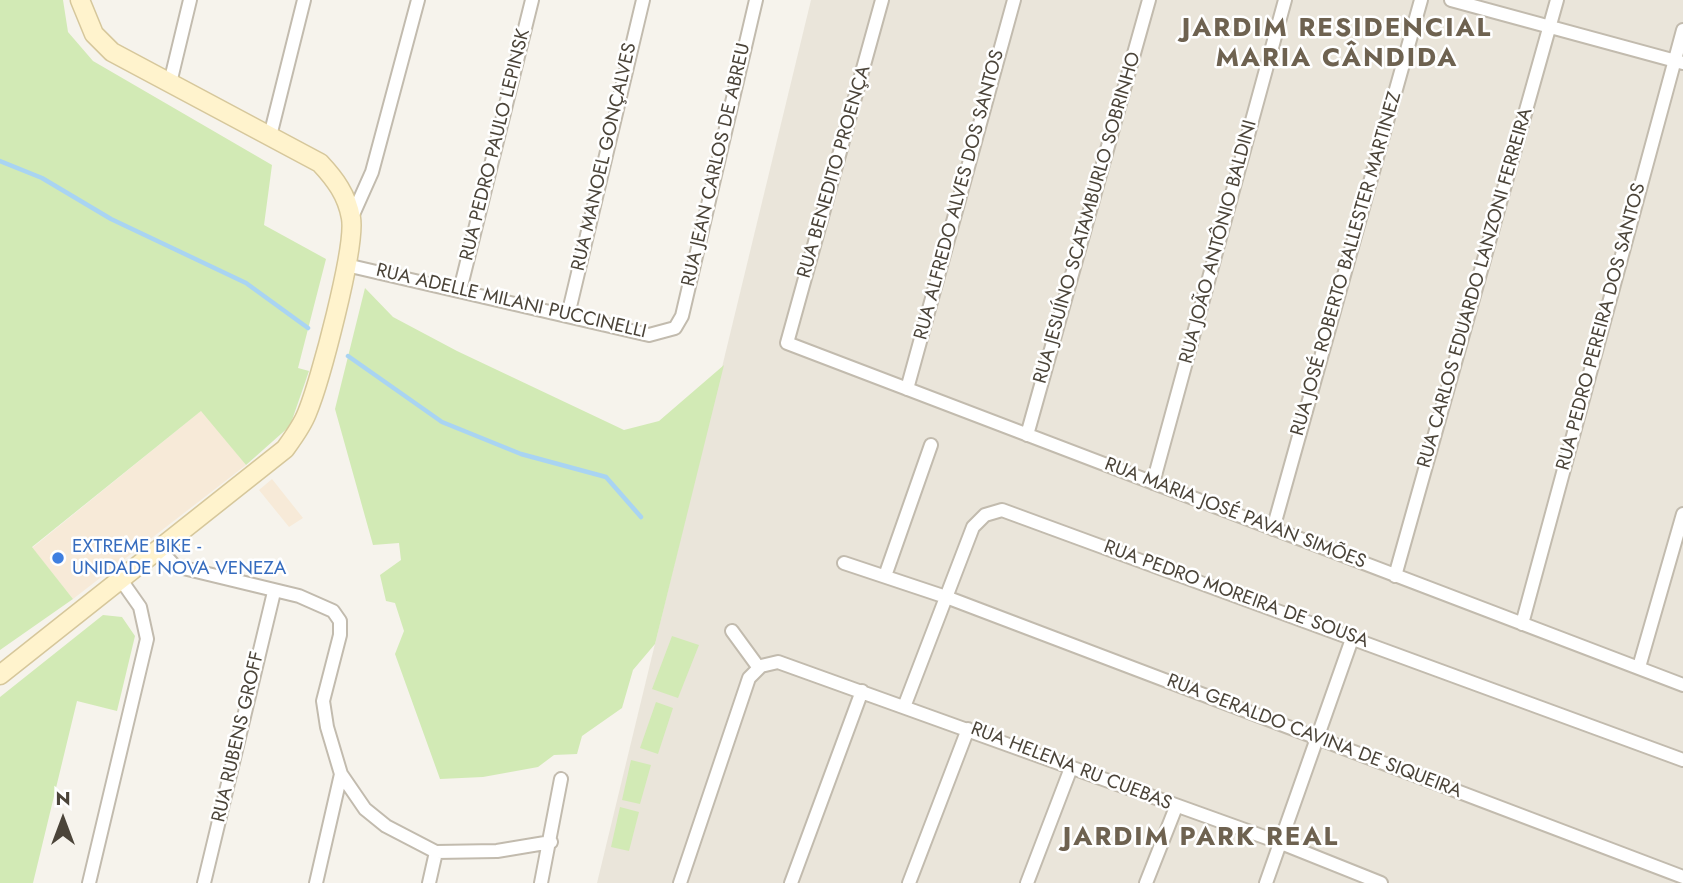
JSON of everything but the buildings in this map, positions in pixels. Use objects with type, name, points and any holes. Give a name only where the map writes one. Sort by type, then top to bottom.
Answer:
[{"type":"main road","points":[[0,675],[285,449],[298,432],[314,391],[346,265],[351,219],[340,184],[320,163],[102,44],[88,23],[80,0]]},
{"type":"street","points":[[170,83],[190,0]]},
{"type":"street","points":[[270,136],[304,0]]},
{"type":"street","points":[[351,219],[372,172],[418,0]]},
{"type":"street","name":"RUA PEDRO PAULO LEPINSK","points":[[460,290],[532,0]]},
{"type":"street","name":"RUA MANOEL GONÇALVES","points":[[568,315],[643,0]]},
{"type":"street","name":"RUA JEAN CARLOS DE ABREU","points":[[675,328],[682,316],[756,0]]},
{"type":"street","name":"RUA BENEDITO PROENÇA","points":[[787,343],[883,0]]},
{"type":"street","name":"RUA ALFREDO ALVES DOS SANTOS","points":[[906,389],[1014,0]]},
{"type":"street","name":"RUA JESUÍNO SCATAMBURLO SOBRINHO","points":[[1027,435],[1149,0]]},
{"type":"street","name":"RUA JOÃO ANTÔNIO BALDINI","points":[[1153,483],[1285,0]]},
{"type":"street","name":"RUA JOSÉ ROBERTO BALLESTER MARTINEZ","points":[[1273,529],[1422,0]]},
{"type":"street","points":[[1451,0],[1679,62]]},
{"type":"street","name":"RUA CARLOS EDUARDO LANZONI FERREIRA","points":[[1395,576],[1557,0]]},
{"type":"street","name":"RUA PEDRO PEREIRA DOS SANTOS","points":[[1522,624],[1679,62],[1683,30]]},
{"type":"street","name":"RUA ADELLE MILANI PUCCINELLI","points":[[346,265],[649,335],[675,328]]},
{"type":"street","name":"RUA MARIA JOSÉ PAVAN SIMÕES","points":[[787,343],[1683,685]]},
{"type":"street","points":[[885,576],[931,445]]},
{"type":"street","name":"RUA PEDRO MOREIRA DE SOUSA","points":[[904,707],[976,523],[990,513],[1008,511],[1683,760]]},
{"type":"street","points":[[1639,667],[1683,514]]},
{"type":"street","points":[[159,549],[174,566],[317,602],[333,611],[340,621],[340,635],[323,701],[327,727],[341,774],[365,808],[386,826],[436,852],[497,850],[551,842]]},
{"type":"street","name":"RUA GERALDO CAVINA DE SIQUEIRA","points":[[844,563],[946,597],[1683,877]]},
{"type":"street","points":[[89,883],[147,639],[140,607],[121,580]]},
{"type":"street","name":"RUA RUBENS GROFF","points":[[204,883],[274,592]]},
{"type":"street","points":[[680,883],[749,678],[759,668],[732,631]]},
{"type":"street","points":[[1266,883],[1352,639]]},
{"type":"street","name":"RUA HELENA RU CUEBAS","points":[[759,668],[784,662],[1176,807],[1281,843],[1380,883]]},
{"type":"street","points":[[791,883],[862,691]]},
{"type":"street","points":[[909,883],[968,729]]},
{"type":"street","points":[[1027,883],[1071,768]]},
{"type":"street","points":[[316,883],[341,774]]},
{"type":"street","points":[[541,883],[561,779]]},
{"type":"street","points":[[1146,883],[1176,807]]},
{"type":"street","points":[[429,883],[436,852]]},
{"type":"shaded area","points":[[811,0],[1683,0],[1683,883],[597,883]]},
{"type":"shaded area","points":[[202,410],[246,465],[73,599],[32,548]]},
{"type":"shaded area","points":[[272,479],[303,518],[289,527],[259,490]]},
{"type":"green space","points":[[0,0],[63,0],[68,32],[93,61],[272,165],[264,225],[326,259],[298,368],[309,371],[290,426],[246,465],[201,411],[32,547],[73,599],[0,650]]},
{"type":"green space","points":[[365,288],[393,317],[457,351],[624,430],[659,421],[724,365],[655,644],[633,670],[622,708],[582,736],[577,754],[554,755],[538,767],[483,777],[440,779],[395,654],[404,631],[395,603],[386,601],[380,575],[401,560],[399,543],[373,545],[335,409]]},
{"type":"green space","points":[[103,615],[122,617],[135,636],[117,711],[77,701],[33,883],[0,883],[0,697]]},
{"type":"green space","points":[[672,636],[699,645],[678,698],[652,689]]},
{"type":"green space","points":[[656,702],[673,708],[658,754],[640,748]]},
{"type":"green space","points":[[631,760],[651,765],[640,804],[622,800]]},
{"type":"green space","points":[[620,807],[639,812],[629,851],[611,847]]},
{"type":"waterway","points":[[0,161],[42,178],[111,219],[246,283],[308,328]]},
{"type":"waterway","points":[[348,356],[442,422],[521,454],[606,477],[641,517]]},
{"type":"place","name":"EXTREME BIKE - UNIDADE NOVA VENEZA","points":[[58,558]]},
{"type":"district","name":"JARDIM RESIDENCIAL MARIA CÂNDIDA","points":[[1337,45]]},
{"type":"district","name":"JARDIM PARK REAL","points":[[1201,839]]}]
